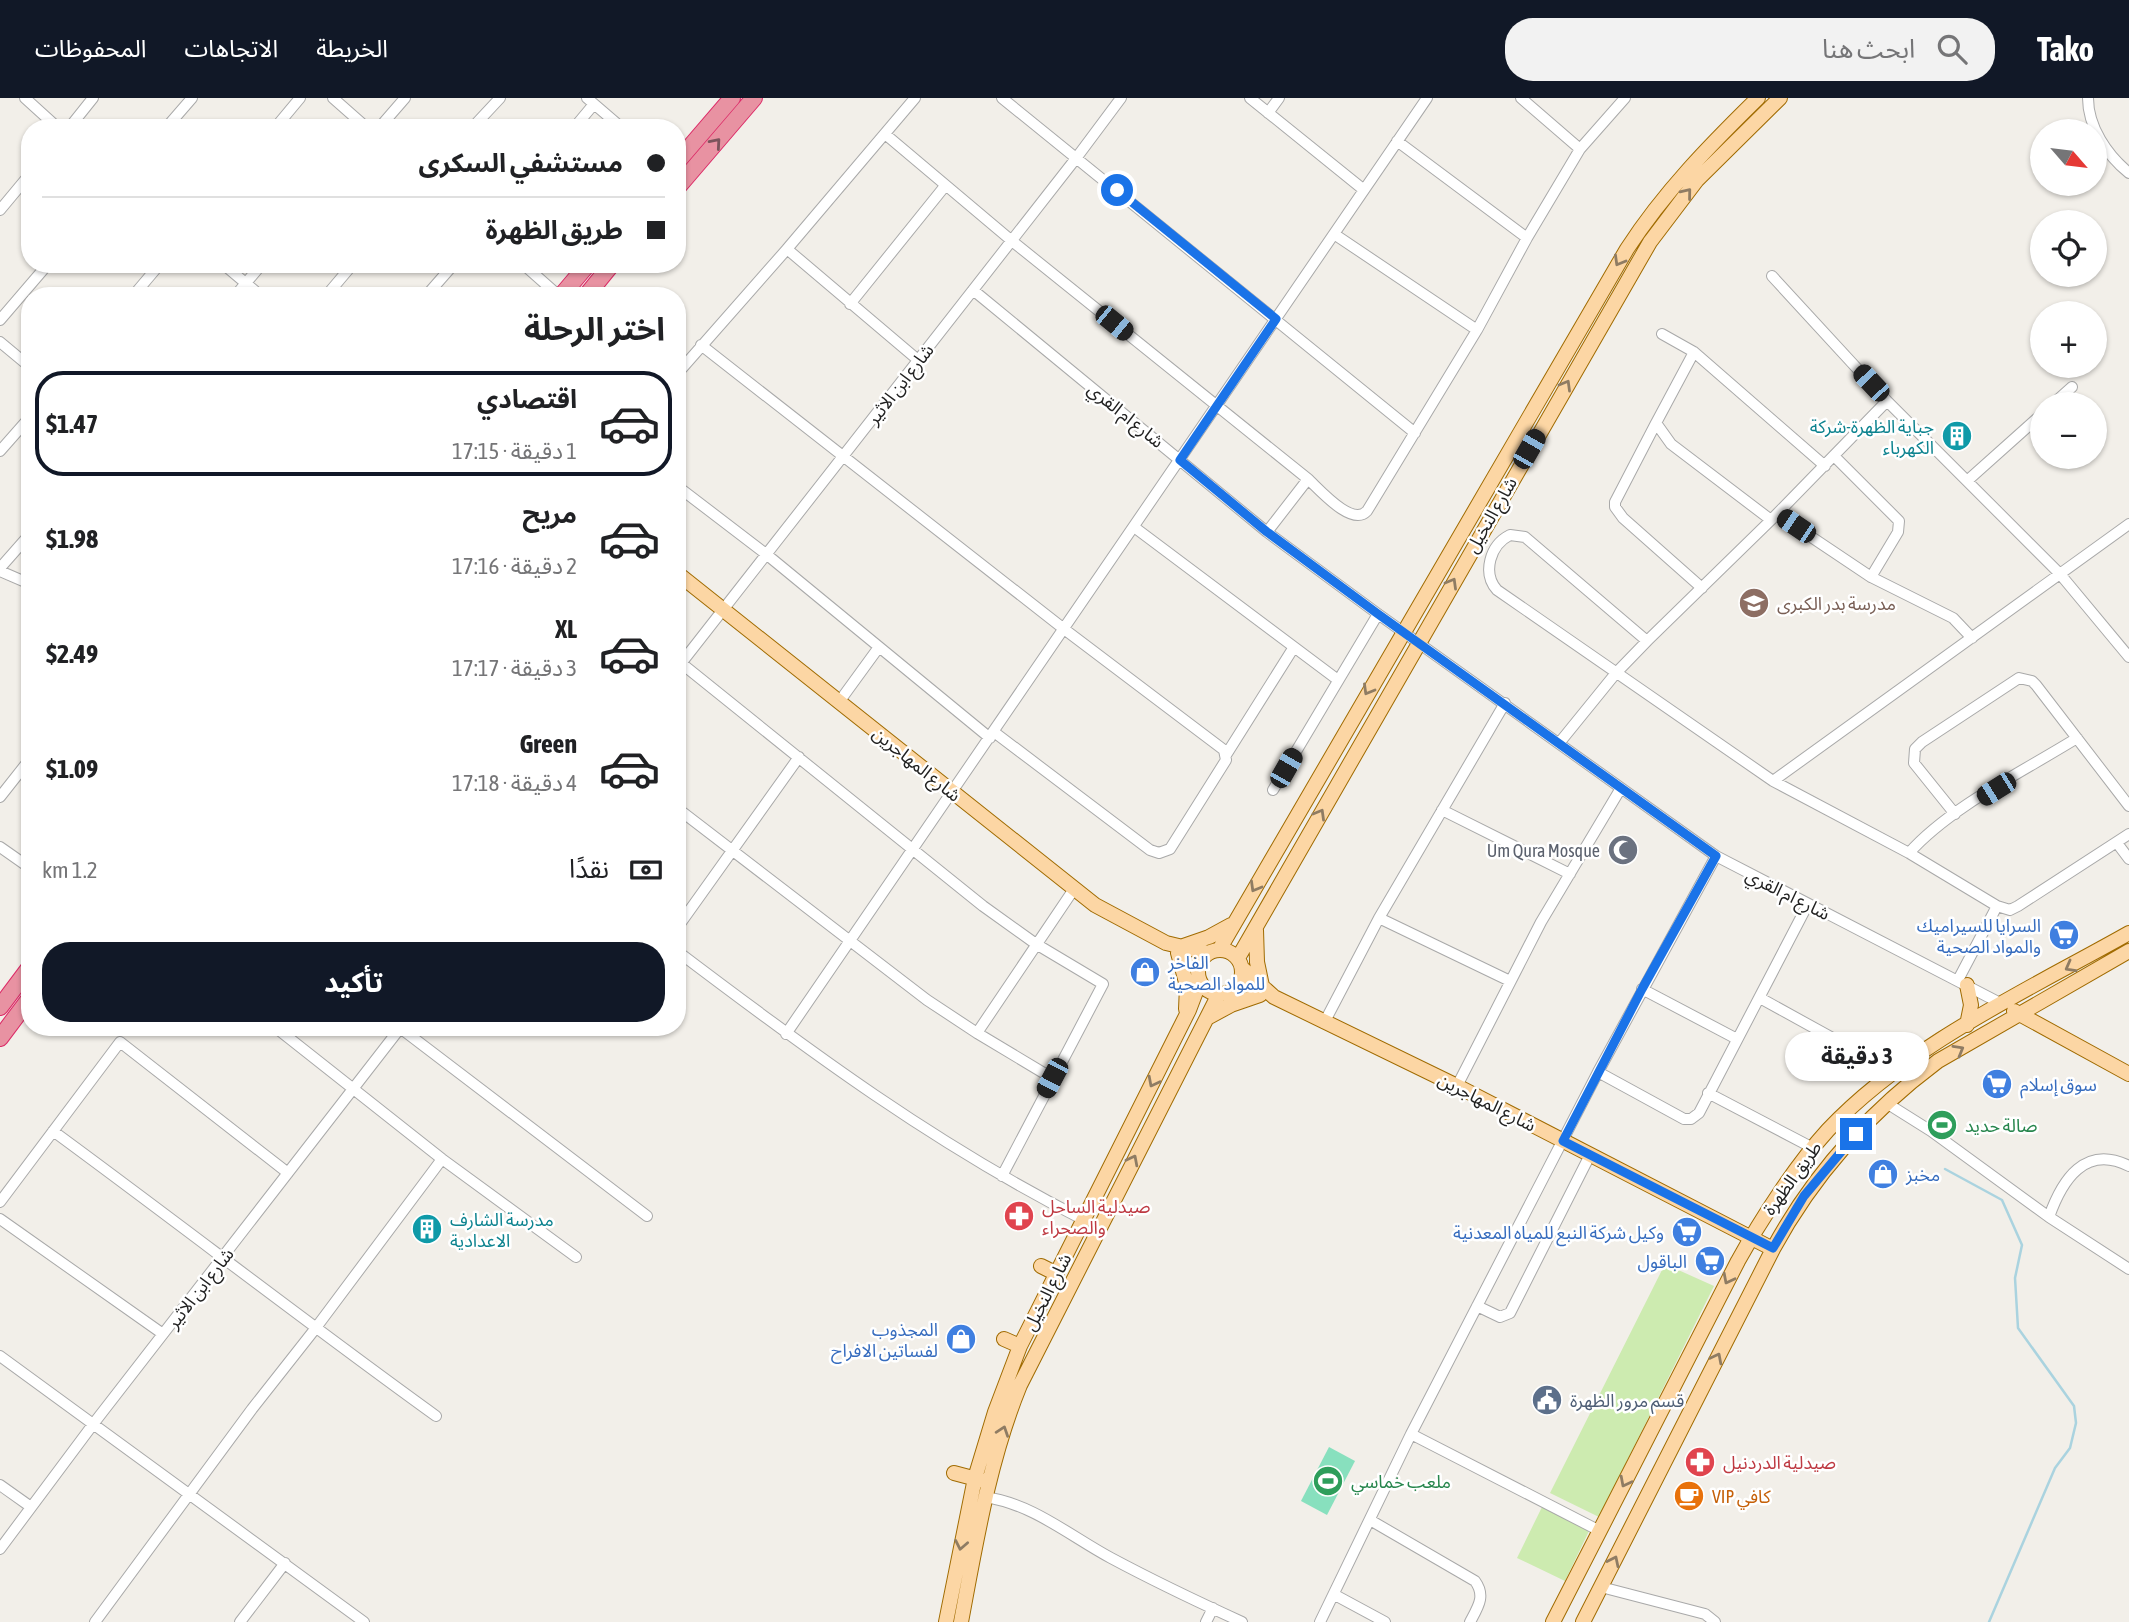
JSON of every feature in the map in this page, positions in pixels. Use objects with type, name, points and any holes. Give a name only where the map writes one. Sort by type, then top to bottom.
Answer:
[{"type":"highway","points":[[686,152],[732,98]]},
{"type":"highway","points":[[686,177],[754,98]]},
{"type":"highway","points":[[568,287],[580,273]]},
{"type":"highway","points":[[593,287],[605,273]]},
{"type":"highway","points":[[0,1007],[21,979]]},
{"type":"highway","points":[[0,1038],[21,1010]]},
{"type":"main road","name":"شارع النخيل","points":[[1213,951],[1233,924],[1402,631],[1643,224],[1705,150],[1758,98]]},
{"type":"main road","name":"شارع النخيل","points":[[1240,963],[1257,925],[1650,242],[1697,180],[1780,98]]},
{"type":"main road","name":"شارع المهاجرين","points":[[686,580],[1095,905],[1180,950],[1213,951]]},
{"type":"main road","points":[[1184,1021],[1187,986],[1180,950],[1216,935],[1233,924]]},
{"type":"main road","points":[[1204,1020],[1231,1004],[1266,993],[1256,950],[1257,925]]},
{"type":"main road","name":"طريق الظهرة","points":[[1553,1622],[1751,1238],[1813,1148],[1861,1099],[1915,1055],[2129,933]]},
{"type":"main road","name":"شارع المهاجرين","points":[[1180,950],[1199,976]]},
{"type":"main road","points":[[1226,950],[1240,963],[1240,981],[1225,992],[1208,990],[1199,976],[1199,964],[1213,951],[1226,950]]},
{"type":"main road","name":"طريق الظهرة","points":[[1583,1622],[1773,1248],[1819,1177],[1846,1144],[1912,1081],[1938,1061],[2129,951]]},
{"type":"main road","name":"شارع المهاجرين","points":[[1240,963],[1266,993],[1457,1086],[1773,1248]]},
{"type":"main road","name":"شارع النخيل","points":[[961,1622],[995,1412],[1020,1346],[1184,1021],[1199,976]]},
{"type":"main road","points":[[1962,982],[1971,1005],[1967,1025]]},
{"type":"main road","name":"شارع النخيل","points":[[946,1622],[983,1486],[1027,1368],[1204,1020],[1225,992]]},
{"type":"main road","name":"شارع المهاجرين","points":[[1225,992],[1266,993]]},
{"type":"main road","name":"شارع ام القري","points":[[2002,1004],[2129,1074]]},
{"type":"main road","points":[[1041,1266],[1057,1274]]},
{"type":"main road","points":[[1004,1339],[1020,1346]]},
{"type":"main road","points":[[954,1473],[983,1486]]},
{"type":"street","points":[[25,98],[48,119]]},
{"type":"street","points":[[76,119],[93,98]]},
{"type":"street","points":[[174,119],[192,98]]},
{"type":"street","points":[[282,119],[300,98]]},
{"type":"street","points":[[333,98],[357,119]]},
{"type":"street","points":[[387,119],[405,98]]},
{"type":"street","points":[[480,119],[500,98]]},
{"type":"street","points":[[686,363],[915,98]]},
{"type":"street","points":[[1002,98],[1415,433]]},
{"type":"street","name":"شارع ابن الاثير","points":[[686,657],[1121,98]]},
{"type":"street","points":[[1250,98],[1364,190]]},
{"type":"street","points":[[1268,113],[1279,98]]},
{"type":"street","points":[[786,1034],[1427,98]]},
{"type":"street","points":[[1521,98],[1580,149]]},
{"type":"street","points":[[885,134],[1012,241],[1351,516],[1363,515],[1415,433],[1580,149],[1625,98]]},
{"type":"street","points":[[2088,98],[2093,124],[2108,152],[2129,173]]},
{"type":"street","points":[[579,119],[591,101],[612,119]]},
{"type":"street","points":[[1398,141],[1527,238]]},
{"type":"street","points":[[0,210],[21,185]]},
{"type":"street","points":[[850,304],[945,186]]},
{"type":"street","points":[[1334,234],[1477,330]]},
{"type":"street","points":[[787,248],[918,360]]},
{"type":"street","points":[[28,287],[40,273]]},
{"type":"street","points":[[141,287],[152,273]]},
{"type":"street","points":[[234,273],[251,287]]},
{"type":"street","points":[[243,287],[254,273]]},
{"type":"street","points":[[334,287],[345,273]]},
{"type":"street","points":[[434,287],[446,273]]},
{"type":"street","points":[[533,273],[550,287]]},
{"type":"street","points":[[1772,276],[1887,401],[2060,574],[2129,657]]},
{"type":"street","name":"شارع ام القري","points":[[973,290],[1267,532],[1716,856],[2002,1004]]},
{"type":"street","points":[[0,320],[21,296]]},
{"type":"street","points":[[1662,334],[1694,352],[1825,466]]},
{"type":"street","points":[[0,342],[21,360]]},
{"type":"street","points":[[701,345],[1064,629],[1220,747],[1226,755]]},
{"type":"street","points":[[1694,352],[1615,502],[1615,507],[1623,518],[1702,588]]},
{"type":"street","points":[[2066,392],[2072,387]]},
{"type":"street","points":[[1560,742],[1616,673],[1887,401]]},
{"type":"street","points":[[1656,423],[1671,444],[1774,517],[1871,577],[1944,612],[1972,638]]},
{"type":"street","points":[[1967,481],[2030,425]]},
{"type":"street","points":[[0,452],[21,428]]},
{"type":"street","points":[[1834,456],[1899,522],[1898,531],[1871,577]]},
{"type":"street","points":[[1267,532],[1308,479]]},
{"type":"street","points":[[686,493],[992,735],[1150,850],[1159,853],[1167,851],[1173,845],[1294,647]]},
{"type":"street","points":[[1773,780],[2129,524]]},
{"type":"street","points":[[1134,527],[1338,680]]},
{"type":"street","points":[[1647,641],[1529,539],[1515,534],[1502,541],[1489,564],[1493,585],[1773,780],[1909,853],[1997,906],[2010,910],[2129,834]]},
{"type":"street","points":[[21,545],[0,570],[21,580]]},
{"type":"street","points":[[1273,790],[1378,614]]},
{"type":"street","points":[[839,702],[879,647]]},
{"type":"street","points":[[686,671],[799,757],[983,906],[1037,944],[1103,984],[1002,1177]]},
{"type":"street","points":[[1955,814],[1914,762],[1915,749],[2019,678],[2032,681],[2129,806]]},
{"type":"street","points":[[1324,1023],[1378,918],[1505,703]]},
{"type":"street","points":[[1909,853],[1922,839],[1955,814],[2077,738]]},
{"type":"street","points":[[686,915],[799,757]]},
{"type":"street","points":[[0,797],[21,770]]},
{"type":"street","points":[[1457,1086],[1510,981],[1621,788]]},
{"type":"street","points":[[1442,810],[1570,874]]},
{"type":"street","points":[[686,815],[927,999],[1052,1078]]},
{"type":"street","points":[[2117,843],[2129,859]]},
{"type":"street","points":[[0,847],[21,862]]},
{"type":"street","points":[[1320,1622],[1411,1434],[1477,1306],[1642,989],[1716,856]]},
{"type":"street","points":[[977,1033],[1073,889]]},
{"type":"street","points":[[1598,1072],[1684,1119],[1697,1116],[1808,904]]},
{"type":"street","points":[[1962,982],[1997,906]]},
{"type":"street","points":[[1378,918],[1510,981]]},
{"type":"street","points":[[686,958],[786,1034],[919,1126],[1002,1177],[1083,1220]]},
{"type":"street","points":[[1642,989],[1737,1039]]},
{"type":"street","points":[[1760,998],[1847,1046]]},
{"type":"street","points":[[286,1036],[442,1159],[576,1257]]},
{"type":"street","name":"شارع ابن الاثير","points":[[0,1549],[94,1423],[394,1036]]},
{"type":"street","points":[[410,1036],[646,1216]]},
{"type":"street","points":[[0,1202],[120,1042],[288,1174]]},
{"type":"street","points":[[1708,1093],[1813,1148]]},
{"type":"street","points":[[1888,1104],[1931,1131],[2049,1217],[2129,1269]]},
{"type":"street","points":[[53,1131],[315,1329],[436,1416]]},
{"type":"street","points":[[1477,1306],[1500,1317],[1510,1313],[1590,1155]]},
{"type":"street","points":[[95,1622],[442,1159]]},
{"type":"street","points":[[2049,1217],[2064,1183],[2085,1164],[2109,1159],[2129,1166]]},
{"type":"street","points":[[0,1219],[163,1334]]},
{"type":"street","points":[[0,1356],[364,1622]]},
{"type":"street","points":[[1411,1434],[1600,1531]]},
{"type":"street","points":[[0,1485],[31,1507]]},
{"type":"street","points":[[983,1486],[1108,1556],[1242,1622]]},
{"type":"street","points":[[1370,1520],[1475,1581],[1481,1590],[1481,1601],[1470,1622]]},
{"type":"street","points":[[240,1622],[285,1563]]},
{"type":"street","points":[[1601,1587],[1705,1614],[1715,1622]]},
{"type":"street","points":[[1335,1595],[1385,1622]]},
{"type":"street","points":[[1206,1622],[1213,1608]]},
{"type":"green space","points":[[1665,1264],[1714,1286],[1599,1517],[1550,1493]]},
{"type":"green space","name":"ملعب خماسي","points":[[1329,1447],[1355,1461],[1327,1515],[1301,1501]]},
{"type":"green space","points":[[1542,1507],[1589,1531],[1565,1581],[1517,1558]]},
{"type":"waterway","points":[[1945,1169],[2002,1200],[2022,1245],[2015,1278],[2018,1328],[2074,1406],[2076,1423],[2070,1448],[2055,1468],[1989,1622]]},
{"type":"place","name":"جباية الظهرة-شركة الكهرباء","points":[[1957,436]]},
{"type":"place","name":"مدرسة بدر الكبرى","points":[[1754,603]]},
{"type":"place","name":"Um Qura Mosque","points":[[1623,850]]},
{"type":"place","name":"السرايا للسيراميك والمواد الصحية","points":[[2064,935]]},
{"type":"place","name":"الفاخر للمواد الصحية","points":[[1145,972]]},
{"type":"place","name":"سوق إسلام","points":[[1997,1084]]},
{"type":"place","name":"صالة حديد","points":[[1942,1125]]},
{"type":"place","name":"مخبز","points":[[1883,1174]]},
{"type":"place","name":"صيدلية الساحل والصحراء","points":[[1019,1216]]},
{"type":"place","name":"مدرسة الشارف الاعدادية","points":[[427,1229]]},
{"type":"place","name":"وكيل شركة النبع للمياه المعدنية","points":[[1687,1232]]},
{"type":"place","name":"الباقول","points":[[1710,1261]]},
{"type":"place","name":"المجذوب لفساتين الافراح","points":[[961,1339]]},
{"type":"place","name":"قسم مرور الظهرة","points":[[1547,1400]]},
{"type":"place","name":"صيدلية الدردنيل","points":[[1700,1462]]},
{"type":"place","name":"ملعب خماسي","points":[[1328,1481]]},
{"type":"place","name":"VIP كافي","points":[[1689,1496]]},
{"type":"route","points":[[1117,190],[1276,319],[1180,460],[1267,532],[1716,856],[1642,989],[1563,1141],[1773,1248],[1804,1196],[1856,1134]]}]
